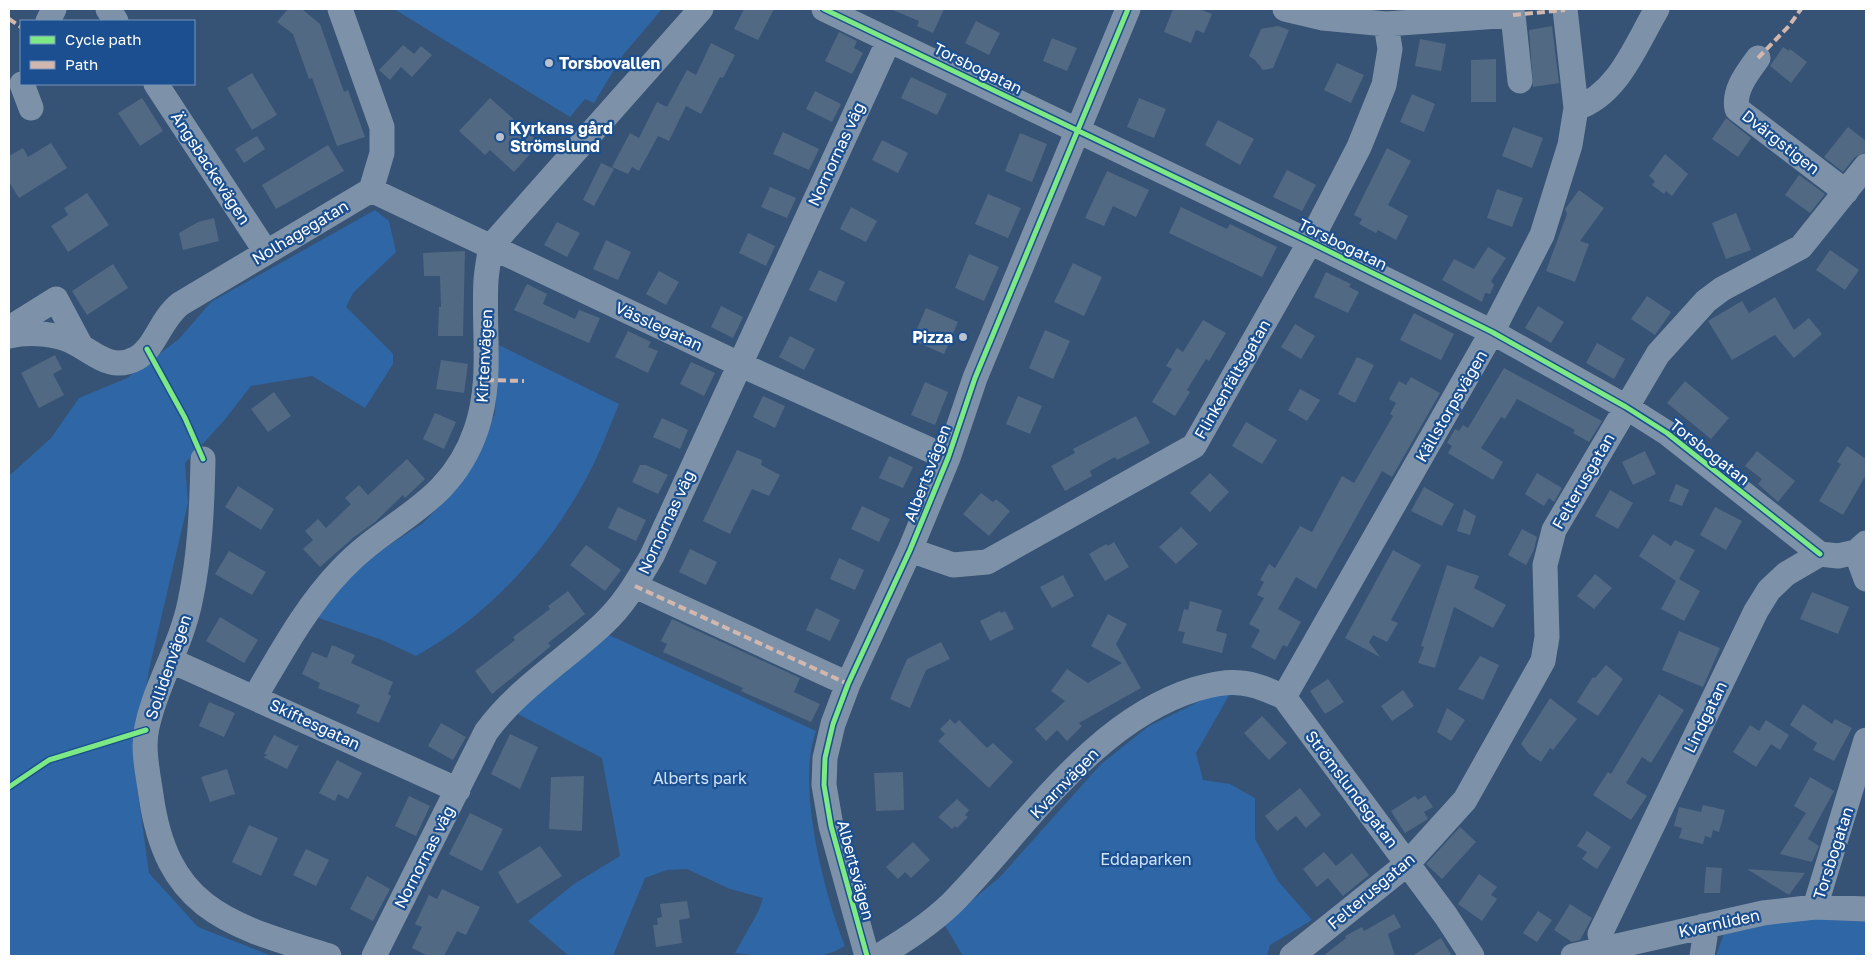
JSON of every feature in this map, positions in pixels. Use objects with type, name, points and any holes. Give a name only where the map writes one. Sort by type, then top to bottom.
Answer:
[{"type":"street","points":[[108,9],[115,20]]},
{"type":"street","points":[[340,9],[382,127],[382,153],[371,190]]},
{"type":"street","points":[[491,246],[701,9]]},
{"type":"street","name":"Torsbogatan","points":[[824,9],[1310,242],[1492,332],[1626,407],[1667,433],[1820,554]]},
{"type":"street","name":"Albertsvägen","points":[[867,956],[831,826],[824,785],[825,758],[833,724],[848,684],[910,550],[948,458],[975,378],[1128,9]]},
{"type":"street","points":[[1285,9],[1323,18],[1386,24],[1512,15],[1520,81]]},
{"type":"street","name":"Källstorpsvägen","points":[[1284,697],[1492,332],[1542,234],[1570,145],[1576,108],[1565,9]]},
{"type":"street","points":[[1576,108],[1588,104],[1601,95],[1618,75],[1657,9]]},
{"type":"street","name":"Flinkenfältsgatan","points":[[910,550],[953,565],[987,562],[1194,446],[1310,242],[1359,147],[1384,86],[1390,49],[1386,24]]},
{"type":"street","name":"Nornornas väg","points":[[374,956],[486,732],[500,713],[605,622],[635,586],[652,556],[889,40]]},
{"type":"street","name":"Dvärgstigen","points":[[1758,58],[1743,78],[1735,102],[1737,109],[1846,192]]},
{"type":"street","points":[[22,85],[31,108]]},
{"type":"street","name":"Ängsbackevägen","points":[[157,85],[266,252]]},
{"type":"street","name":"Felterusgatan","points":[[1292,956],[1407,864],[1465,800],[1543,661],[1547,637],[1545,565],[1548,547],[1554,530],[1658,354],[1706,301],[1722,289],[1801,247],[1866,166]]},
{"type":"street","name":"Vässlegatan","points":[[371,190],[739,364],[948,458]]},
{"type":"street","name":"Nolhagegatan","points":[[9,336],[34,334],[53,336],[81,346],[109,363],[122,363],[137,358],[147,350],[170,312],[371,190]]},
{"type":"street","name":"Kirtenvägen","points":[[255,697],[327,584],[344,567],[431,500],[449,479],[468,449],[476,430],[485,387],[487,356],[486,280],[491,246]]},
{"type":"street","name":"Nolhagegatan","points":[[9,336],[16,324],[56,298],[81,346]]},
{"type":"street","name":"Sollidenvägen","points":[[203,460],[202,523],[190,602],[172,660],[155,693],[146,730],[148,772],[153,810],[170,861],[179,878],[194,897],[224,919],[329,956]]},
{"type":"street","points":[[1820,554],[1838,556],[1861,547],[1866,578]]},
{"type":"street","name":"Lindgatan","points":[[1603,948],[1600,934],[1756,611],[1769,590],[1786,574],[1820,554]]},
{"type":"street","points":[[635,586],[848,684]]},
{"type":"street","name":"Skiftesgatan","points":[[172,660],[458,790]]},
{"type":"street","name":"Kvarnvägen","points":[[879,956],[919,932],[950,904],[1092,751],[1126,724],[1184,693],[1224,683],[1255,685],[1284,697]]},
{"type":"street","name":"Strömslundsgatan","points":[[1284,697],[1464,941],[1472,956]]},
{"type":"street","name":"Torsbogatan","points":[[1815,907],[1866,740]]},
{"type":"street","name":"Kvarnliden","points":[[1573,956],[1763,912],[1815,907],[1866,909]]},
{"type":"street","points":[[1702,956],[1705,937],[1703,926]]},
{"type":"green space","name":"Torsbovallen","points":[[394,9],[662,9],[623,55],[594,103],[585,99],[570,117]]},
{"type":"green space","points":[[375,210],[389,221],[396,252],[353,293],[346,307],[393,354],[393,364],[365,408],[312,376],[251,386],[222,423],[185,463],[188,503],[149,670],[134,764],[149,873],[198,927],[272,956],[9,956],[9,476],[51,438],[79,398],[127,378],[179,339],[211,302]]},
{"type":"green space","points":[[499,345],[619,404],[592,468],[554,530],[535,555],[492,601],[443,640],[416,656],[382,640],[316,617],[343,582],[374,555],[423,523],[455,490],[480,451],[495,413]]},
{"type":"green space","name":"Alberts park","points":[[607,634],[816,731],[811,753],[809,780],[815,839],[829,898],[845,946],[820,956],[792,958],[735,953],[758,912],[763,898],[730,889],[687,869],[667,870],[645,878],[613,956],[569,956],[528,921],[574,884],[620,856],[602,758],[514,712],[566,672]]},
{"type":"green space","name":"Eddaparken","points":[[1231,692],[1196,753],[1203,780],[1230,784],[1255,798],[1255,839],[1278,881],[1312,920],[1270,945],[1267,956],[963,956],[944,924],[1000,877],[1101,764],[1149,726],[1202,700]]},
{"type":"green space","points":[[1851,916],[1866,922],[1866,956],[1716,956],[1727,924]]},
{"type":"building","points":[[288,9],[302,9],[320,24],[344,92],[348,90],[365,137],[337,146],[312,78],[309,79],[293,34],[277,22]]},
{"type":"building","points":[[744,9],[774,9],[758,40],[734,29]]},
{"type":"building","points":[[890,9],[944,9],[933,33],[917,26],[919,21]]},
{"type":"building","points":[[1173,9],[1199,9],[1212,14],[1204,33],[1196,30],[1191,43],[1164,32]]},
{"type":"building","points":[[976,21],[1000,33],[989,55],[965,43]]},
{"type":"building","points":[[1278,26],[1289,30],[1273,68],[1263,70],[1249,56],[1261,29]]},
{"type":"building","points":[[1552,26],[1559,83],[1533,87],[1529,30]]},
{"type":"building","points":[[839,32],[857,41],[854,48],[863,53],[852,74],[825,61]]},
{"type":"building","points":[[1052,38],[1077,48],[1067,71],[1043,61]]},
{"type":"building","points":[[1420,39],[1446,44],[1441,71],[1415,66]]},
{"type":"building","points":[[711,43],[735,55],[723,78],[720,77],[701,114],[686,106],[669,141],[658,136],[639,171],[632,167],[628,174],[612,167],[630,133],[639,138],[657,102],[667,107],[687,70],[696,75]]},
{"type":"building","points":[[403,45],[414,54],[421,46],[432,55],[412,77],[401,67],[390,80],[379,70]]},
{"type":"building","points":[[1783,47],[1789,51],[1790,49],[1807,62],[1791,83],[1770,66]]},
{"type":"building","points":[[1496,59],[1496,102],[1471,102],[1471,60]]},
{"type":"building","points":[[1337,63],[1364,75],[1351,103],[1324,90]]},
{"type":"building","points":[[252,73],[277,115],[252,130],[227,88]]},
{"type":"building","points":[[911,77],[947,94],[937,115],[901,98]]},
{"type":"building","points":[[815,91],[841,104],[832,122],[806,109]]},
{"type":"building","points":[[1412,94],[1435,104],[1424,132],[1400,122]]},
{"type":"building","points":[[142,98],[163,131],[140,146],[118,113]]},
{"type":"building","name":"Kyrkans gård Strömslund","points":[[490,98],[540,143],[514,172],[490,150],[485,155],[459,131]]},
{"type":"building","points":[[1139,98],[1166,109],[1154,138],[1127,127]]},
{"type":"building","points":[[1726,118],[1751,138],[1738,157],[1712,139]]},
{"type":"building","points":[[1218,120],[1254,139],[1240,165],[1205,145]]},
{"type":"building","points":[[1513,127],[1543,138],[1532,168],[1502,156]]},
{"type":"building","points":[[1848,127],[1866,141],[1866,152],[1855,157],[1843,172],[1824,157]]},
{"type":"building","points":[[783,132],[819,149],[809,170],[773,154]]},
{"type":"building","points":[[1020,133],[1047,144],[1032,182],[1005,171]]},
{"type":"building","points":[[257,136],[265,149],[244,163],[235,149]]},
{"type":"building","points":[[882,140],[908,153],[898,173],[872,160]]},
{"type":"building","points":[[51,143],[67,168],[19,198],[9,182],[9,156],[23,148],[28,157]]},
{"type":"building","points":[[328,145],[344,171],[276,209],[262,185]]},
{"type":"building","points":[[1387,148],[1411,161],[1388,205],[1408,216],[1396,240],[1378,230],[1376,233],[1359,224],[1362,219],[1354,215]]},
{"type":"building","points":[[1665,154],[1688,174],[1672,196],[1666,191],[1664,194],[1652,185],[1655,181],[1649,176]]},
{"type":"building","points":[[601,163],[614,169],[594,206],[583,200]]},
{"type":"building","points":[[1287,170],[1316,185],[1302,211],[1273,197]]},
{"type":"building","points":[[1107,171],[1149,190],[1136,217],[1113,206],[1104,226],[1085,218]]},
{"type":"building","points":[[1799,175],[1825,194],[1810,213],[1785,195]]},
{"type":"building","points":[[770,187],[796,198],[787,218],[761,207]]},
{"type":"building","points":[[1497,189],[1523,198],[1512,227],[1487,218]]},
{"type":"building","points":[[1579,190],[1604,208],[1580,241],[1589,244],[1575,282],[1546,271],[1567,214],[1565,209]]},
{"type":"building","points":[[87,193],[109,225],[68,252],[51,226],[68,215],[64,208]]},
{"type":"building","points":[[988,194],[1021,208],[1008,238],[975,224]]},
{"type":"building","points":[[851,207],[877,221],[866,242],[840,229]]},
{"type":"building","points":[[1181,207],[1227,229],[1230,224],[1277,247],[1262,277],[1169,233]]},
{"type":"building","points":[[1736,213],[1751,250],[1726,259],[1712,223]]},
{"type":"building","points":[[214,218],[219,241],[183,250],[179,233],[198,222]]},
{"type":"building","points":[[557,222],[580,233],[567,257],[544,245]]},
{"type":"building","points":[[748,233],[775,246],[766,266],[739,253]]},
{"type":"building","points":[[606,240],[631,252],[618,280],[593,269]]},
{"type":"building","points":[[1488,247],[1506,258],[1491,281],[1494,285],[1490,294],[1485,293],[1482,302],[1442,280],[1454,259],[1474,269]]},
{"type":"building","points":[[1830,250],[1859,270],[1845,290],[1816,270]]},
{"type":"building","points":[[465,251],[463,336],[438,336],[439,307],[441,307],[440,276],[424,276],[423,253]]},
{"type":"building","points":[[969,254],[999,267],[984,301],[955,288]]},
{"type":"building","points":[[1073,263],[1102,277],[1084,316],[1054,302]]},
{"type":"building","points":[[113,264],[128,288],[87,315],[72,291]]},
{"type":"building","points":[[819,270],[845,282],[836,302],[809,290]]},
{"type":"building","points":[[659,271],[679,282],[666,305],[646,294]]},
{"type":"building","points":[[1326,272],[1351,284],[1349,287],[1359,292],[1348,313],[1314,297]]},
{"type":"building","points":[[527,284],[547,294],[543,304],[575,319],[579,310],[600,318],[589,343],[514,310]]},
{"type":"building","points":[[1647,296],[1671,312],[1655,335],[1631,319]]},
{"type":"building","points":[[1775,297],[1794,330],[1809,318],[1822,334],[1794,358],[1775,335],[1732,360],[1708,321],[1742,301],[1749,313]]},
{"type":"building","points":[[721,306],[743,317],[733,338],[711,327]]},
{"type":"building","points":[[1538,306],[1564,322],[1551,343],[1525,328]]},
{"type":"building","points":[[926,308],[958,322],[944,354],[912,340]]},
{"type":"building","points":[[1414,313],[1454,334],[1441,360],[1400,340]]},
{"type":"building","points":[[1203,320],[1226,333],[1209,361],[1206,359],[1187,390],[1190,392],[1175,416],[1152,402],[1172,369],[1166,366],[1177,348],[1183,352]]},
{"type":"building","points":[[1295,324],[1315,336],[1301,359],[1281,347]]},
{"type":"building","points":[[1045,330],[1070,341],[1053,379],[1029,368]]},
{"type":"building","points":[[628,331],[651,342],[648,347],[658,351],[648,373],[615,357]]},
{"type":"building","points":[[790,336],[815,349],[804,370],[779,357]]},
{"type":"building","points":[[1597,343],[1625,359],[1614,379],[1586,363]]},
{"type":"building","points":[[55,355],[62,369],[53,374],[64,395],[39,408],[21,373]]},
{"type":"building","points":[[1357,357],[1374,365],[1355,403],[1338,394]]},
{"type":"building","points":[[441,360],[468,364],[464,393],[436,389]]},
{"type":"building","points":[[691,362],[715,373],[704,396],[680,384]]},
{"type":"building","points":[[1504,368],[1602,421],[1589,442],[1573,433],[1575,430],[1517,399],[1505,419],[1501,417],[1481,448],[1503,462],[1493,480],[1448,453],[1452,446],[1447,443],[1455,429],[1459,431],[1463,425],[1468,428]]},
{"type":"building","points":[[1411,377],[1440,393],[1392,477],[1382,471],[1316,589],[1296,577],[1278,609],[1301,622],[1287,647],[1283,645],[1275,660],[1251,647],[1260,630],[1249,624],[1264,598],[1257,595],[1264,582],[1260,580],[1269,564],[1275,568],[1300,526],[1312,532],[1342,476],[1354,483],[1393,416],[1390,414],[1396,403],[1389,399],[1399,381],[1406,385]]},
{"type":"building","points":[[1685,381],[1729,418],[1711,439],[1667,403]]},
{"type":"building","points":[[925,382],[948,392],[935,425],[911,415]]},
{"type":"building","points":[[1300,389],[1320,400],[1307,421],[1288,410]]},
{"type":"building","points":[[274,392],[291,416],[268,432],[251,409]]},
{"type":"building","points":[[763,396],[785,406],[775,428],[753,417]]},
{"type":"building","points":[[1018,396],[1042,406],[1030,434],[1006,424]]},
{"type":"building","points":[[435,413],[456,422],[444,449],[423,439]]},
{"type":"building","points":[[1136,416],[1150,443],[1117,460],[1115,457],[1090,471],[1092,476],[1065,491],[1051,466],[1075,453],[1073,449]]},
{"type":"building","points":[[662,418],[688,430],[680,449],[653,437]]},
{"type":"building","points":[[1246,422],[1277,440],[1262,464],[1232,446]]},
{"type":"building","points":[[1847,446],[1866,459],[1866,475],[1843,515],[1819,501],[1841,464],[1837,462]]},
{"type":"building","points":[[737,450],[762,460],[761,465],[780,475],[769,496],[752,489],[730,534],[703,521]]},
{"type":"building","points":[[1645,451],[1656,474],[1633,485],[1622,462]]},
{"type":"building","points":[[1757,451],[1795,481],[1778,502],[1758,484],[1762,479],[1745,466]]},
{"type":"building","points":[[889,456],[913,467],[903,488],[879,478]]},
{"type":"building","points":[[407,459],[425,479],[405,498],[403,495],[375,522],[354,537],[320,567],[303,549],[313,540],[305,531],[318,519],[326,528],[351,504],[345,498],[359,485],[368,495]]},
{"type":"building","points":[[640,465],[646,465],[668,475],[658,494],[632,482]]},
{"type":"building","points":[[1210,473],[1229,492],[1210,512],[1190,493]]},
{"type":"building","points":[[1537,473],[1562,488],[1554,502],[1549,498],[1544,506],[1525,494]]},
{"type":"building","points":[[1676,484],[1689,490],[1682,506],[1669,501]]},
{"type":"building","points":[[238,486],[274,509],[261,530],[225,507]]},
{"type":"building","points":[[1424,487],[1454,504],[1442,526],[1411,511]]},
{"type":"building","points":[[1610,490],[1633,503],[1618,529],[1595,516]]},
{"type":"building","points":[[981,493],[993,502],[996,499],[1010,511],[989,536],[963,514]]},
{"type":"building","points":[[862,506],[890,519],[879,542],[851,529]]},
{"type":"building","points":[[618,507],[646,520],[636,541],[608,528]]},
{"type":"building","points":[[1715,507],[1742,521],[1726,550],[1700,535]]},
{"type":"building","points":[[1464,509],[1476,516],[1470,535],[1457,531]]},
{"type":"building","points":[[1181,527],[1198,544],[1176,564],[1159,547]]},
{"type":"building","points":[[1522,529],[1537,537],[1534,550],[1526,565],[1508,555]]},
{"type":"building","points":[[1653,534],[1671,546],[1675,540],[1695,550],[1679,579],[1700,591],[1684,621],[1661,609],[1676,581],[1639,556]]},
{"type":"building","points":[[1114,542],[1129,567],[1105,581],[1089,554],[1106,544],[1108,546]]},
{"type":"building","points":[[586,545],[621,570],[605,591],[570,565]]},
{"type":"building","points":[[690,549],[717,562],[706,585],[679,572]]},
{"type":"building","points":[[1393,550],[1421,565],[1391,620],[1398,623],[1387,642],[1373,635],[1369,642],[1380,657],[1345,638]]},
{"type":"building","points":[[229,551],[266,572],[252,595],[215,574]]},
{"type":"building","points":[[839,558],[864,570],[855,590],[830,579]]},
{"type":"building","points":[[1447,565],[1479,576],[1474,588],[1506,605],[1493,628],[1454,607],[1435,668],[1418,663],[1424,647],[1421,646]]},
{"type":"building","points":[[1595,574],[1612,588],[1594,609],[1577,596]]},
{"type":"building","points":[[1063,575],[1074,596],[1052,608],[1040,587]]},
{"type":"building","points":[[568,591],[585,614],[548,643],[551,646],[492,694],[475,671],[515,640],[513,637],[550,609],[548,606]]},
{"type":"building","points":[[1812,592],[1849,607],[1838,634],[1800,619]]},
{"type":"building","points":[[1190,601],[1222,610],[1216,631],[1227,634],[1222,653],[1182,643],[1185,632],[1178,631],[1184,609],[1188,610]]},
{"type":"building","points":[[816,608],[840,620],[830,641],[806,630]]},
{"type":"building","points":[[1000,611],[1001,613],[1005,611],[1014,629],[990,641],[980,621]]},
{"type":"building","points":[[1108,614],[1127,624],[1116,644],[1141,688],[1079,723],[1082,726],[1067,741],[1057,730],[1046,741],[1035,729],[1065,701],[1051,691],[1067,669],[1088,683],[1122,663],[1091,646]]},
{"type":"building","points":[[220,617],[258,640],[244,663],[206,641]]},
{"type":"building","points":[[672,619],[800,678],[794,692],[820,704],[811,722],[741,691],[743,688],[663,652],[667,644],[661,641]]},
{"type":"building","points":[[1679,631],[1720,648],[1703,687],[1662,670]]},
{"type":"building","points":[[941,642],[950,659],[926,670],[910,708],[890,699],[907,659]]},
{"type":"building","points":[[332,645],[355,655],[351,663],[393,682],[388,694],[391,696],[379,723],[356,713],[360,705],[318,688],[320,683],[302,674],[312,652],[327,658]]},
{"type":"building","points":[[1480,656],[1499,665],[1483,700],[1458,689]]},
{"type":"building","points":[[1606,665],[1623,679],[1598,716],[1577,702],[1593,677],[1595,678]]},
{"type":"building","points":[[1328,679],[1344,702],[1325,714],[1310,691]]},
{"type":"building","points":[[1403,690],[1414,706],[1392,721],[1381,706]]},
{"type":"building","points":[[1659,694],[1684,710],[1651,763],[1642,757],[1626,783],[1647,796],[1631,820],[1593,795],[1608,772],[1611,774]]},
{"type":"building","points":[[1550,698],[1577,719],[1553,750],[1550,748],[1541,762],[1529,754],[1521,744]]},
{"type":"building","points":[[209,702],[235,713],[224,737],[199,726]]},
{"type":"building","points":[[1803,704],[1832,724],[1835,719],[1852,728],[1834,761],[1813,750],[1817,743],[1790,725]]},
{"type":"building","points":[[1447,708],[1465,720],[1451,741],[1437,732]]},
{"type":"building","points":[[1262,716],[1287,743],[1269,760],[1244,733]]},
{"type":"building","points":[[950,719],[955,724],[959,720],[987,748],[993,743],[1013,762],[989,788],[938,741],[945,734],[940,729]]},
{"type":"building","points":[[1766,720],[1789,735],[1780,750],[1771,744],[1756,767],[1733,752],[1750,725],[1759,731]]},
{"type":"building","points":[[441,723],[466,737],[453,760],[428,746]]},
{"type":"building","points":[[510,734],[538,747],[520,789],[491,774]]},
{"type":"building","points":[[274,735],[296,746],[299,745],[287,769],[263,757],[268,755],[264,754]]},
{"type":"building","points":[[337,760],[362,773],[348,799],[338,794],[335,801],[319,793]]},
{"type":"building","points":[[227,769],[235,794],[210,802],[201,777]]},
{"type":"building","points":[[903,772],[904,810],[876,811],[874,773]]},
{"type":"building","points":[[584,776],[582,831],[549,829],[551,777]]},
{"type":"building","points":[[1810,777],[1834,791],[1808,839],[1819,846],[1812,862],[1780,854],[1806,813],[1794,806]]},
{"type":"building","points":[[1300,788],[1321,815],[1306,828],[1296,816],[1277,831],[1265,816]]},
{"type":"building","points":[[1425,795],[1433,807],[1424,812],[1428,819],[1405,833],[1391,811],[1415,796],[1418,800]]},
{"type":"building","points":[[409,796],[430,806],[416,836],[395,826]]},
{"type":"building","points":[[957,799],[969,810],[965,815],[968,817],[957,828],[955,826],[952,829],[938,817]]},
{"type":"building","points":[[1703,805],[1725,810],[1719,832],[1713,830],[1711,838],[1705,836],[1703,844],[1679,838],[1682,828],[1674,826],[1679,807],[1701,812]]},
{"type":"building","points":[[470,813],[503,829],[482,871],[449,854]]},
{"type":"building","points":[[249,825],[278,838],[261,876],[232,862]]},
{"type":"building","points":[[1460,827],[1476,842],[1442,879],[1426,864]]},
{"type":"building","points":[[1587,831],[1611,847],[1597,869],[1582,859],[1587,852],[1577,846]]},
{"type":"building","points":[[913,842],[930,860],[911,878],[905,872],[898,879],[886,867]]},
{"type":"building","points":[[540,846],[562,876],[517,904],[498,872]]},
{"type":"building","points":[[306,849],[329,860],[316,886],[293,875]]},
{"type":"building","points":[[1324,852],[1336,866],[1352,853],[1369,875],[1343,896],[1328,878],[1317,887],[1303,869]]},
{"type":"building","points":[[1706,867],[1722,868],[1720,893],[1704,893]]},
{"type":"building","points":[[1747,869],[1805,873],[1789,895]]},
{"type":"building","points":[[1479,874],[1497,887],[1491,895],[1497,899],[1482,921],[1458,904]]},
{"type":"building","points":[[367,876],[390,889],[373,921],[350,909]]},
{"type":"building","points":[[442,889],[480,907],[466,935],[457,931],[444,956],[428,956],[412,948],[422,927],[415,924],[429,895],[437,899]]},
{"type":"building","points":[[687,901],[690,918],[679,920],[682,943],[656,947],[653,925],[658,925],[657,918],[662,917],[660,904]]},
{"type":"building","points":[[1570,904],[1592,918],[1580,940],[1572,942],[1554,930]]},
{"type":"building","points":[[1538,911],[1552,920],[1537,942],[1523,933]]},
{"type":"building","points":[[1394,914],[1401,927],[1388,934],[1395,956],[1323,956],[1346,938],[1345,936],[1362,927],[1364,931]]},
{"type":"building","points":[[1441,938],[1452,956],[1412,956]]},
{"type":"marked path","points":[[1758,58],[1789,26],[1801,9]]},
{"type":"marked path","points":[[1513,15],[1565,10]]},
{"type":"marked path","points":[[9,19],[20,26]]},
{"type":"marked path","points":[[486,380],[524,381]]},
{"type":"marked path","points":[[635,586],[848,684]]},
{"type":"cycle path","points":[[824,9],[1310,242],[1492,332],[1626,407],[1667,433],[1820,554]]},
{"type":"cycle path","points":[[867,956],[831,826],[824,785],[825,758],[833,724],[848,684],[910,550],[948,458],[975,378],[1128,9]]},
{"type":"cycle path","points":[[147,349],[185,418],[203,459]]},
{"type":"cycle path","points":[[9,787],[49,760],[146,730]]},
{"type":"place","name":"Torsbovallen","points":[[549,63]]},
{"type":"place","name":"Kyrkans gård Strömslund","points":[[500,137]]},
{"type":"place","name":"Pizza","points":[[963,337]]}]
